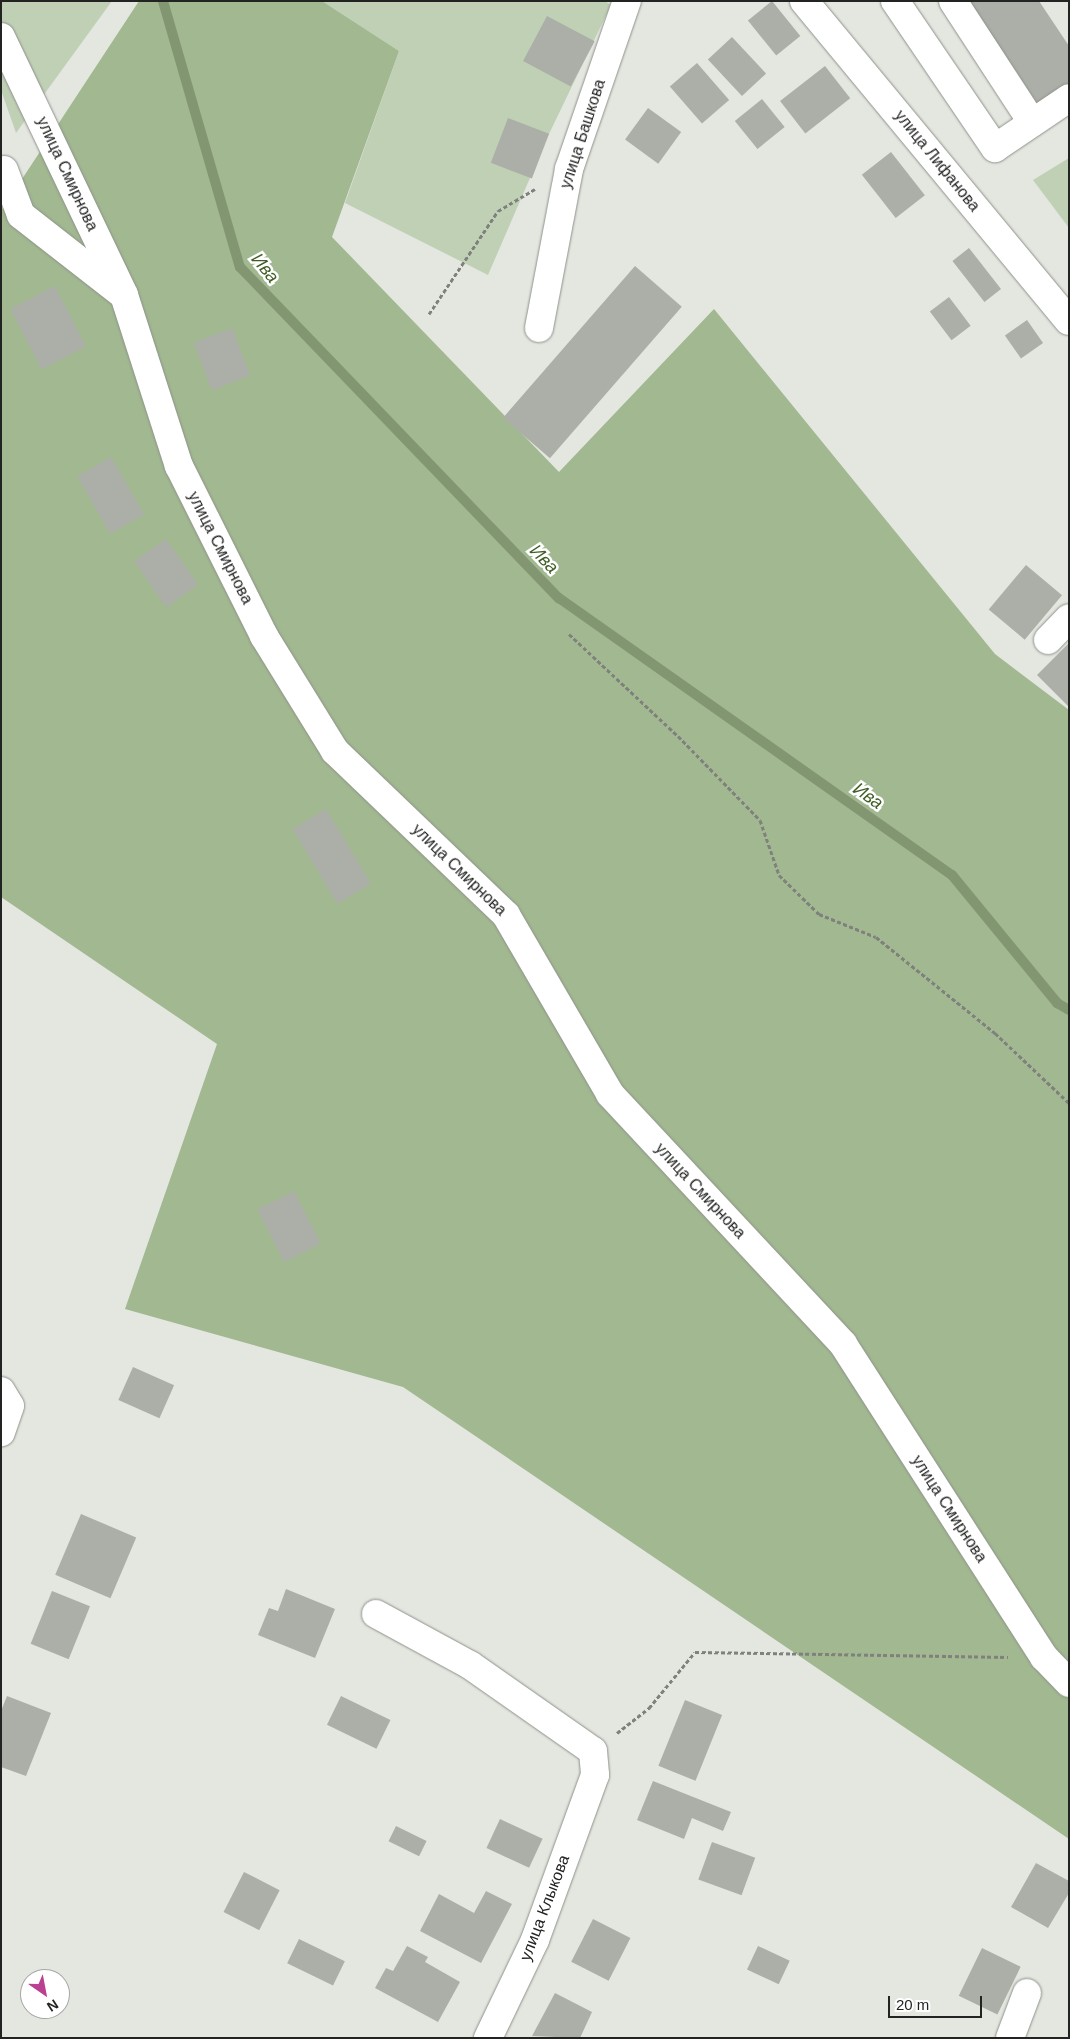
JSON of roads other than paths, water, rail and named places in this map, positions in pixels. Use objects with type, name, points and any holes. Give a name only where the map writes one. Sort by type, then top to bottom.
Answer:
[{"type":"street","name":"улица Башкова","points":[[539,328],[569,168],[627,1]]},
{"type":"street","name":"улица Лифанова","points":[[804,1],[1069,321]]},
{"type":"street","points":[[895,1],[995,148],[1069,98]]},
{"type":"street","points":[[953,1],[1032,122]]},
{"type":"street","name":"улица Смирнова","points":[[1,37],[124,295],[179,466],[264,636],[335,751],[506,915],[610,1094],[843,1344],[1044,1657],[1069,1683]]},
{"type":"street","points":[[4,170],[20,216],[124,295]]},
{"type":"street","points":[[1048,640],[1069,618]]},
{"type":"street","points":[[1,1391],[10,1406],[1,1432]]},
{"type":"street","name":"улица Клыкова","points":[[376,1614],[470,1664],[594,1763],[535,1940],[488,2038]]},
{"type":"street","points":[[1010,2038],[1027,1992]]},
{"type":"waterway","name":"Ива","points":[[163,1],[240,267],[559,598],[952,875],[1057,1003],[1069,1010]]}]
